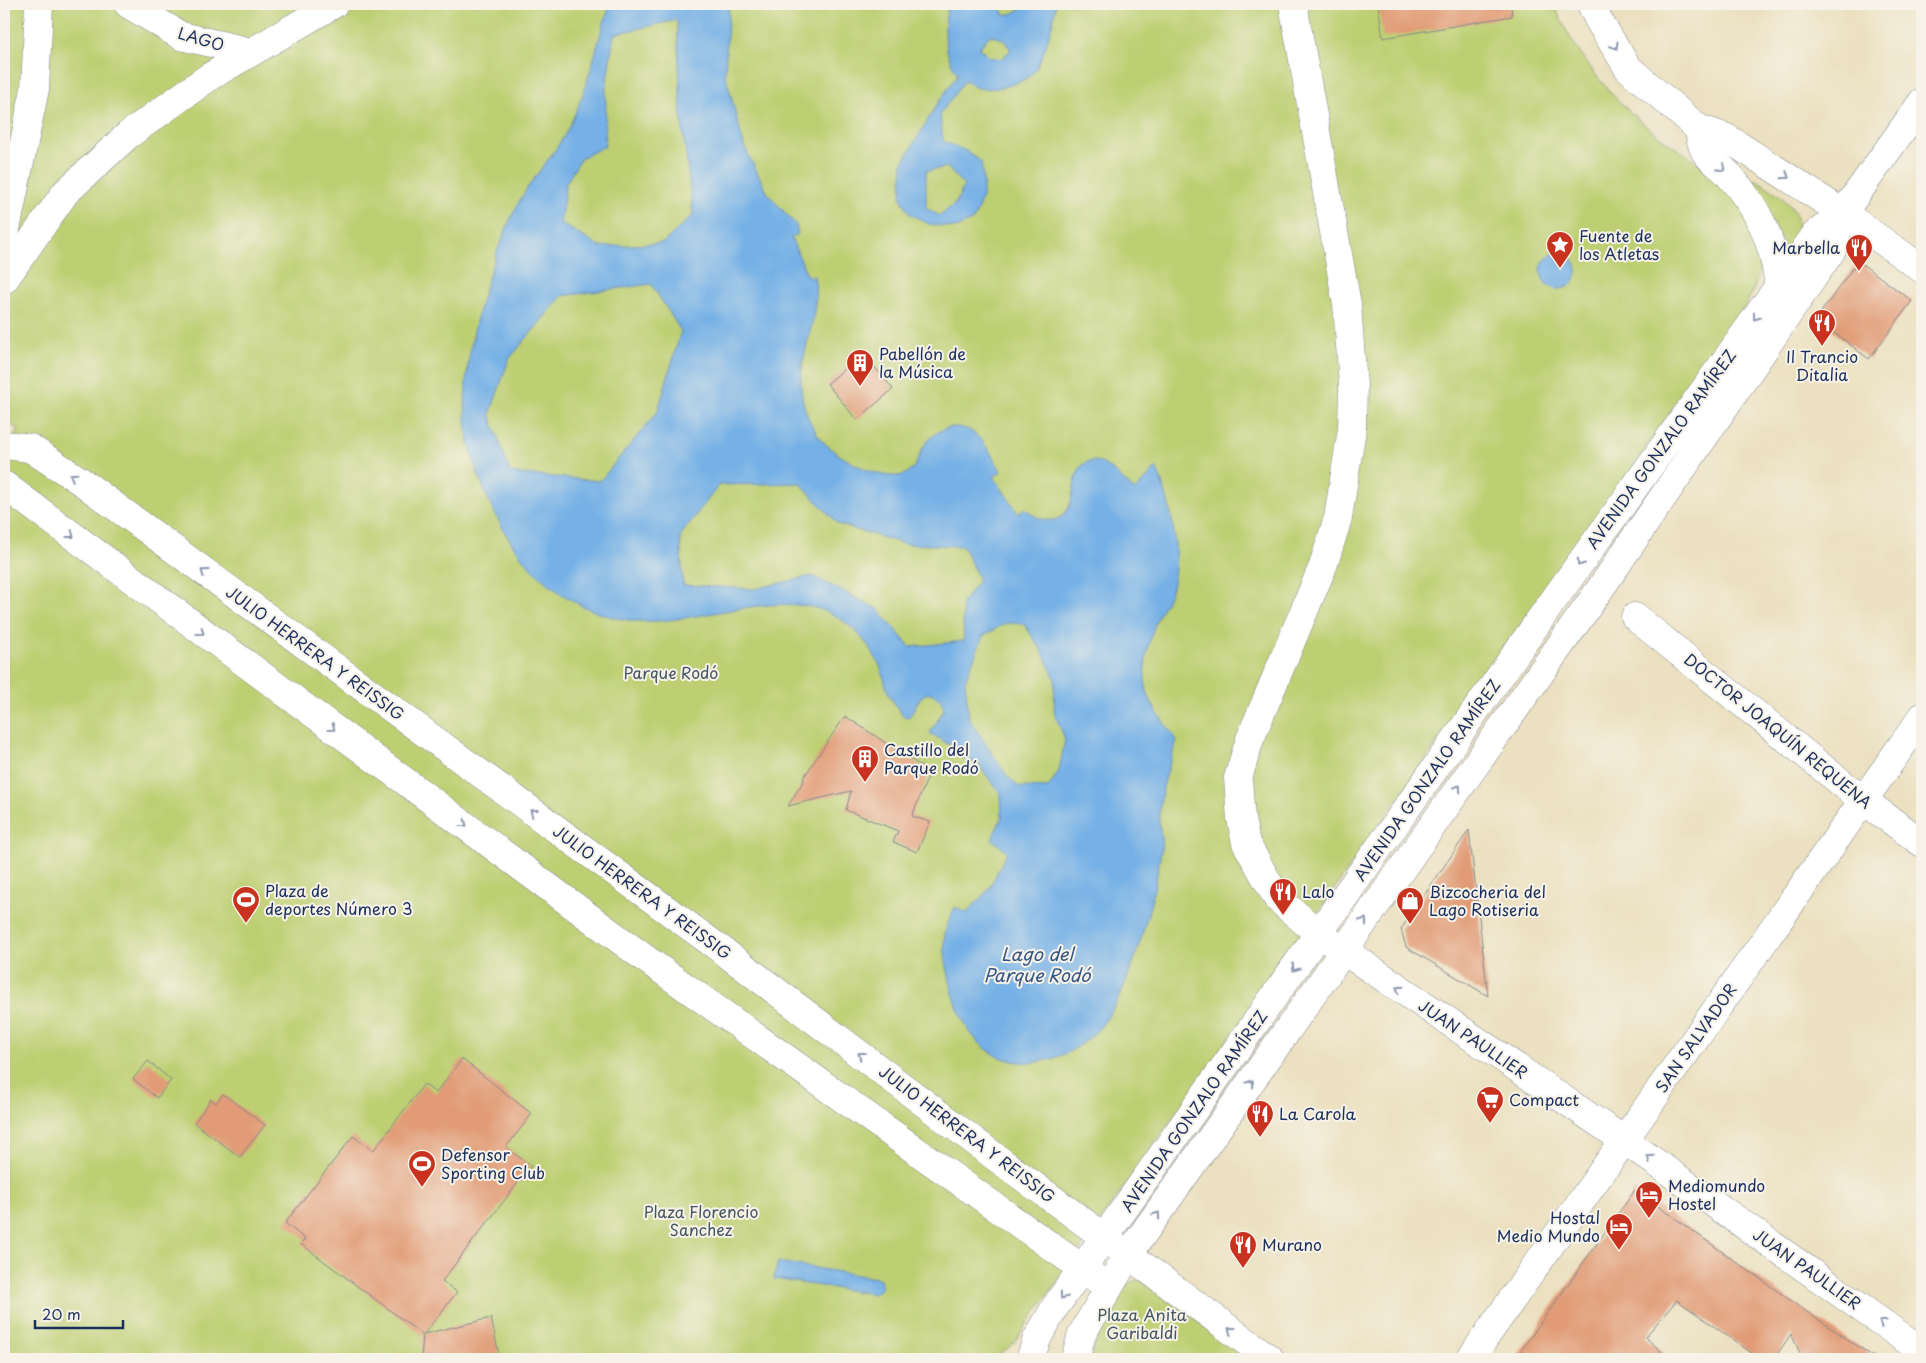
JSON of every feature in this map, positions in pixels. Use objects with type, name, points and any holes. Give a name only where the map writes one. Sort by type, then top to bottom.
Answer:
[{"type":"street","points":[[4,239],[35,89],[39,4]]},
{"type":"street","name":"LAGO","points":[[128,4],[181,36],[251,52]]},
{"type":"street","points":[[4,280],[65,193],[128,135],[209,77],[334,4]]},
{"type":"street","name":"JUAN PAULLIER","points":[[1293,4],[1347,304],[1353,386],[1352,429],[1338,518],[1323,566],[1250,739],[1238,778],[1241,819],[1246,843],[1277,898],[1319,934],[1624,1140],[1922,1351]]},
{"type":"street","points":[[1591,4],[1599,21],[1628,68],[1698,128],[1727,138],[1843,213],[1922,269]]},
{"type":"street","name":"AVENIDA GONZALO RAMÍREZ","points":[[1030,1359],[1037,1339],[1055,1307],[1548,608],[1816,234],[1843,213],[1922,102]]},
{"type":"street","points":[[1698,128],[1705,152],[1728,174],[1752,205],[1767,231],[1774,255],[1779,285]]},
{"type":"street","name":"AVENIDA GONZALO RAMÍREZ","points":[[1075,1359],[1082,1334],[1108,1286],[1128,1255],[1598,592],[1832,250],[1843,213]]},
{"type":"street","name":"JULIO HERRERA Y REISSIG","points":[[4,445],[30,448],[82,482],[724,951],[1128,1255],[1270,1359]]},
{"type":"street","points":[[4,486],[643,957],[1108,1286]]},
{"type":"street","name":"DOCTOR JOAQUÍN REQUENA","points":[[1635,617],[1864,801],[1922,843]]},
{"type":"street","name":"SAN SALVADOR","points":[[1470,1359],[1922,717]]},
{"type":"green space","name":"Parque Rodó","points":[[4,4],[1554,4],[1581,55],[1618,100],[1647,127],[1716,177],[1736,197],[1759,250],[1759,273],[1752,292],[1732,326],[1013,1344],[994,1359],[4,1359],[4,450],[19,430],[4,420]]},
{"type":"green space","points":[[1757,180],[1776,193],[1792,207],[1798,225],[1788,247],[1785,248],[1751,181]]},
{"type":"green space","name":"Plaza Anita Garibaldi","points":[[1140,1280],[1250,1359],[1090,1359],[1114,1301],[1129,1283]]},
{"type":"water","name":"Lago del Parque Rodó","points":[[611,4],[729,4],[725,73],[744,146],[768,194],[796,225],[798,234],[791,238],[808,277],[814,276],[815,297],[813,317],[802,372],[801,392],[806,412],[817,434],[833,451],[874,472],[887,476],[900,476],[912,469],[928,440],[936,434],[948,428],[958,427],[966,429],[980,439],[992,455],[1001,471],[994,477],[1018,513],[1025,508],[1035,516],[1047,520],[1058,518],[1068,509],[1078,472],[1087,462],[1094,461],[1105,465],[1135,491],[1156,468],[1166,495],[1173,526],[1175,573],[1171,591],[1156,621],[1150,639],[1145,680],[1153,705],[1177,740],[1161,797],[1159,817],[1161,847],[1158,870],[1140,943],[1122,991],[1112,1011],[1088,1039],[1073,1050],[1038,1062],[1021,1062],[1004,1058],[988,1050],[973,1036],[956,1002],[945,952],[945,935],[948,925],[955,907],[967,913],[989,889],[1007,852],[992,839],[1002,817],[1001,794],[978,764],[962,758],[950,745],[930,733],[944,709],[942,703],[935,695],[930,693],[922,696],[909,717],[903,716],[889,694],[881,667],[858,634],[850,626],[827,612],[801,605],[743,608],[654,621],[628,620],[591,610],[557,591],[529,565],[506,534],[487,497],[469,443],[465,404],[471,344],[478,312],[498,251],[520,200],[563,138],[574,116],[587,82]],"holes":[[[677,20],[681,113],[693,215],[663,243],[600,247],[560,223],[566,183],[581,158],[605,146],[606,87],[614,34]],[[651,284],[681,331],[658,411],[600,481],[510,473],[490,414],[509,359],[562,296]],[[800,483],[838,524],[904,544],[963,546],[979,580],[962,604],[964,641],[910,647],[878,609],[812,576],[754,589],[683,585],[680,536],[719,485]],[[1006,623],[1024,624],[1042,651],[1055,679],[1054,712],[1065,739],[1059,771],[1048,788],[1019,787],[1007,776],[969,719],[965,681],[983,636]]]},
{"type":"water","points":[[948,4],[998,4],[1005,16],[1018,11],[1026,4],[1056,4],[1046,46],[1031,75],[1017,83],[985,89],[973,86],[965,80],[940,114],[943,141],[968,152],[981,162],[983,192],[977,212],[973,220],[956,228],[929,224],[910,214],[901,198],[903,162],[938,103],[958,74],[949,58],[945,41]],"holes":[[[990,35],[1003,39],[1011,50],[1001,59],[989,57],[979,48]],[[947,167],[964,186],[956,203],[940,216],[926,208],[926,171]]]},
{"type":"water","name":"Fuente de los Atletas","points":[[1559,253],[1566,254],[1572,258],[1576,264],[1576,278],[1572,284],[1566,288],[1559,289],[1552,288],[1546,284],[1542,278],[1541,271],[1542,264],[1546,258],[1552,254]]},
{"type":"water","points":[[778,1262],[876,1278],[880,1280],[882,1287],[874,1294],[774,1279]]},
{"type":"building","points":[[1378,4],[1511,4],[1512,16],[1383,38]]},
{"type":"building","points":[[1858,261],[1912,301],[1869,359],[1816,319]]},
{"type":"building","name":"Pabellón de la Música","points":[[863,353],[893,389],[857,420],[827,384]]},
{"type":"building","name":"Castillo del Parque Rodó","points":[[845,716],[930,772],[912,816],[930,822],[917,852],[893,842],[898,831],[846,810],[851,791],[788,806],[804,780],[803,778]]},
{"type":"building","points":[[1469,830],[1488,996],[1406,947],[1401,929]]},
{"type":"building","points":[[462,1059],[532,1114],[506,1147],[531,1166],[442,1281],[457,1292],[424,1334],[491,1318],[500,1359],[421,1359],[423,1335],[301,1244],[305,1239],[285,1223],[353,1136],[373,1151],[424,1084],[436,1093]]},
{"type":"building","points":[[148,1061],[171,1080],[157,1098],[133,1079]]},
{"type":"building","points":[[223,1094],[265,1125],[240,1157],[194,1123],[211,1099],[216,1103]]},
{"type":"building","points":[[1635,1190],[1807,1312],[1877,1359],[1803,1359],[1791,1334],[1774,1359],[1760,1359],[1677,1300],[1645,1337],[1670,1359],[1515,1359]]},
{"type":"place","name":"Fuente de los Atletas","points":[[1560,269]]},
{"type":"place","name":"Marbella","points":[[1859,272]]},
{"type":"place","name":"Il Trancio Ditalia","points":[[1822,347]]},
{"type":"place","name":"Pabellón de la Música","points":[[860,387]]},
{"type":"place","name":"Castillo del Parque Rodó","points":[[865,783]]},
{"type":"place","name":"Lalo","points":[[1283,916]]},
{"type":"place","name":"Plaza de deportes Número 3","points":[[246,924]]},
{"type":"place","name":"Bizcocheria del Lago Rotiseria","points":[[1410,925]]},
{"type":"place","name":"Compact","points":[[1490,1124]]},
{"type":"place","name":"La Carola","points":[[1260,1138]]},
{"type":"place","name":"Defensor Sporting Club","points":[[422,1188]]},
{"type":"place","name":"Mediomundo Hostel","points":[[1649,1219]]},
{"type":"place","name":"Hostal Medio Mundo","points":[[1619,1251]]},
{"type":"place","name":"Murano","points":[[1243,1269]]},
{"type":"park label","name":"Plaza Florencio Sanchez","points":[[701,1221]]}]
